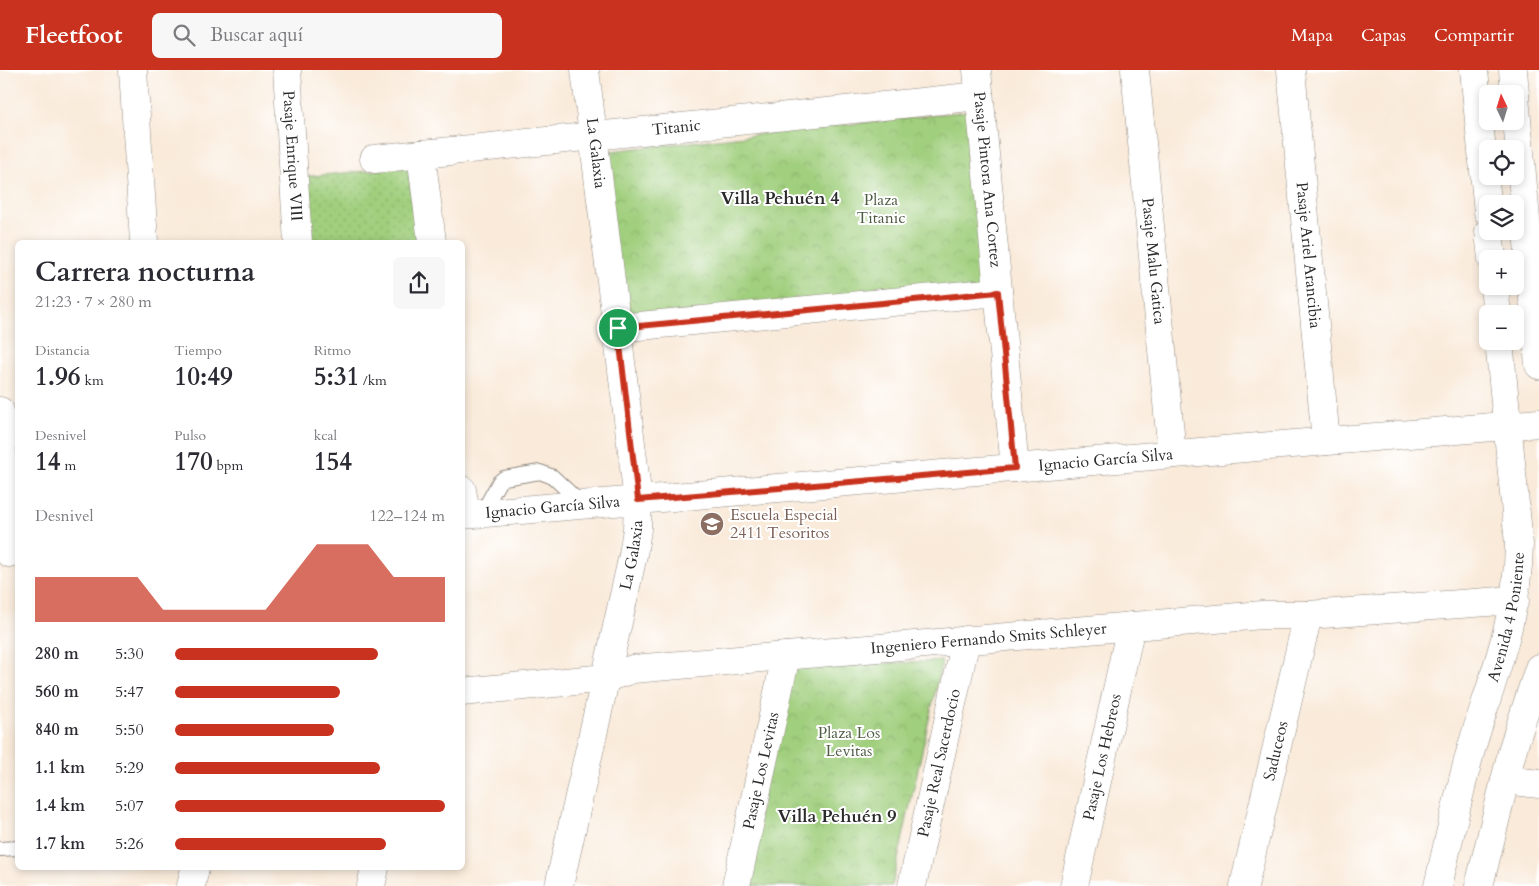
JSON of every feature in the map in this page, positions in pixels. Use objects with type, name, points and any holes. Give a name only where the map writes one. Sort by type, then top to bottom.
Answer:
[{"type":"street","points":[[133,70],[144,240]]},
{"type":"street","name":"Pasaje Enrique VIII","points":[[287,70],[298,240]]},
{"type":"street","name":"La Galaxia","points":[[559,886],[633,555],[637,529],[638,500],[585,70]]},
{"type":"street","name":"Pasaje Malu Gatica","points":[[1136,70],[1172,454]]},
{"type":"street","name":"Pasaje Ariel Arancibia","points":[[1291,70],[1326,441]]},
{"type":"street","points":[[1474,70],[1486,195]]},
{"type":"street","points":[[1513,70],[1514,85]]},
{"type":"street","name":"Titanic","points":[[374,159],[594,136],[978,83]]},
{"type":"street","name":"Pasaje Pintora Ana Cortez","points":[[978,83],[1015,468]]},
{"type":"street","points":[[1518,130],[1539,365]]},
{"type":"street","points":[[421,154],[432,240]]},
{"type":"street","points":[[618,328],[998,292]]},
{"type":"street","name":"Avenida 4 Poniente","points":[[1438,886],[1469,757],[1500,660],[1515,600],[1519,544],[1500,350]]},
{"type":"street","points":[[0,411],[9,553]]},
{"type":"street","name":"Ignacio García Silva","points":[[468,508],[638,500],[1539,423]]},
{"type":"street","name":"Ingeniero Fernando Smits Schleyer","points":[[465,692],[606,678],[633,669],[1262,614],[1308,615],[1515,600]]},
{"type":"street","name":"Saduceos","points":[[1244,886],[1308,615]]},
{"type":"street","name":"Pasaje Los Hebreos","points":[[1074,886],[1131,626]]},
{"type":"street","name":"Pasaje Real Sacerdocio","points":[[912,886],[966,640]]},
{"type":"street","name":"Pasaje Los Levitas","points":[[736,886],[786,656]]},
{"type":"street","points":[[1479,886],[1505,780],[1539,668]]},
{"type":"street","points":[[1505,780],[1539,784]]},
{"type":"street","points":[[191,886],[195,870]]},
{"type":"street","points":[[371,886],[375,870]]},
{"type":"lane","points":[[468,508],[504,478],[540,472],[553,477],[582,504]]},
{"type":"lane","points":[[0,849],[15,848]]},
{"type":"green space","name":"Plaza Titanic","points":[[969,111],[985,289],[624,317],[601,152]]},
{"type":"green space","points":[[408,167],[417,240],[305,240],[302,177]]},
{"type":"green space","name":"Plaza Los Levitas","points":[[942,661],[892,886],[744,886],[791,667]]},
{"type":"place","name":"Escuela Especial 2411 Tesoritos","points":[[712,524]]},
{"type":"district","name":"Villa Pehuén 4","points":[[780,198]]},
{"type":"district","name":"Villa Pehuén 9","points":[[837,816]]},
{"type":"route","points":[[998,292],[1015,468],[638,500],[618,328],[998,292]]}]
